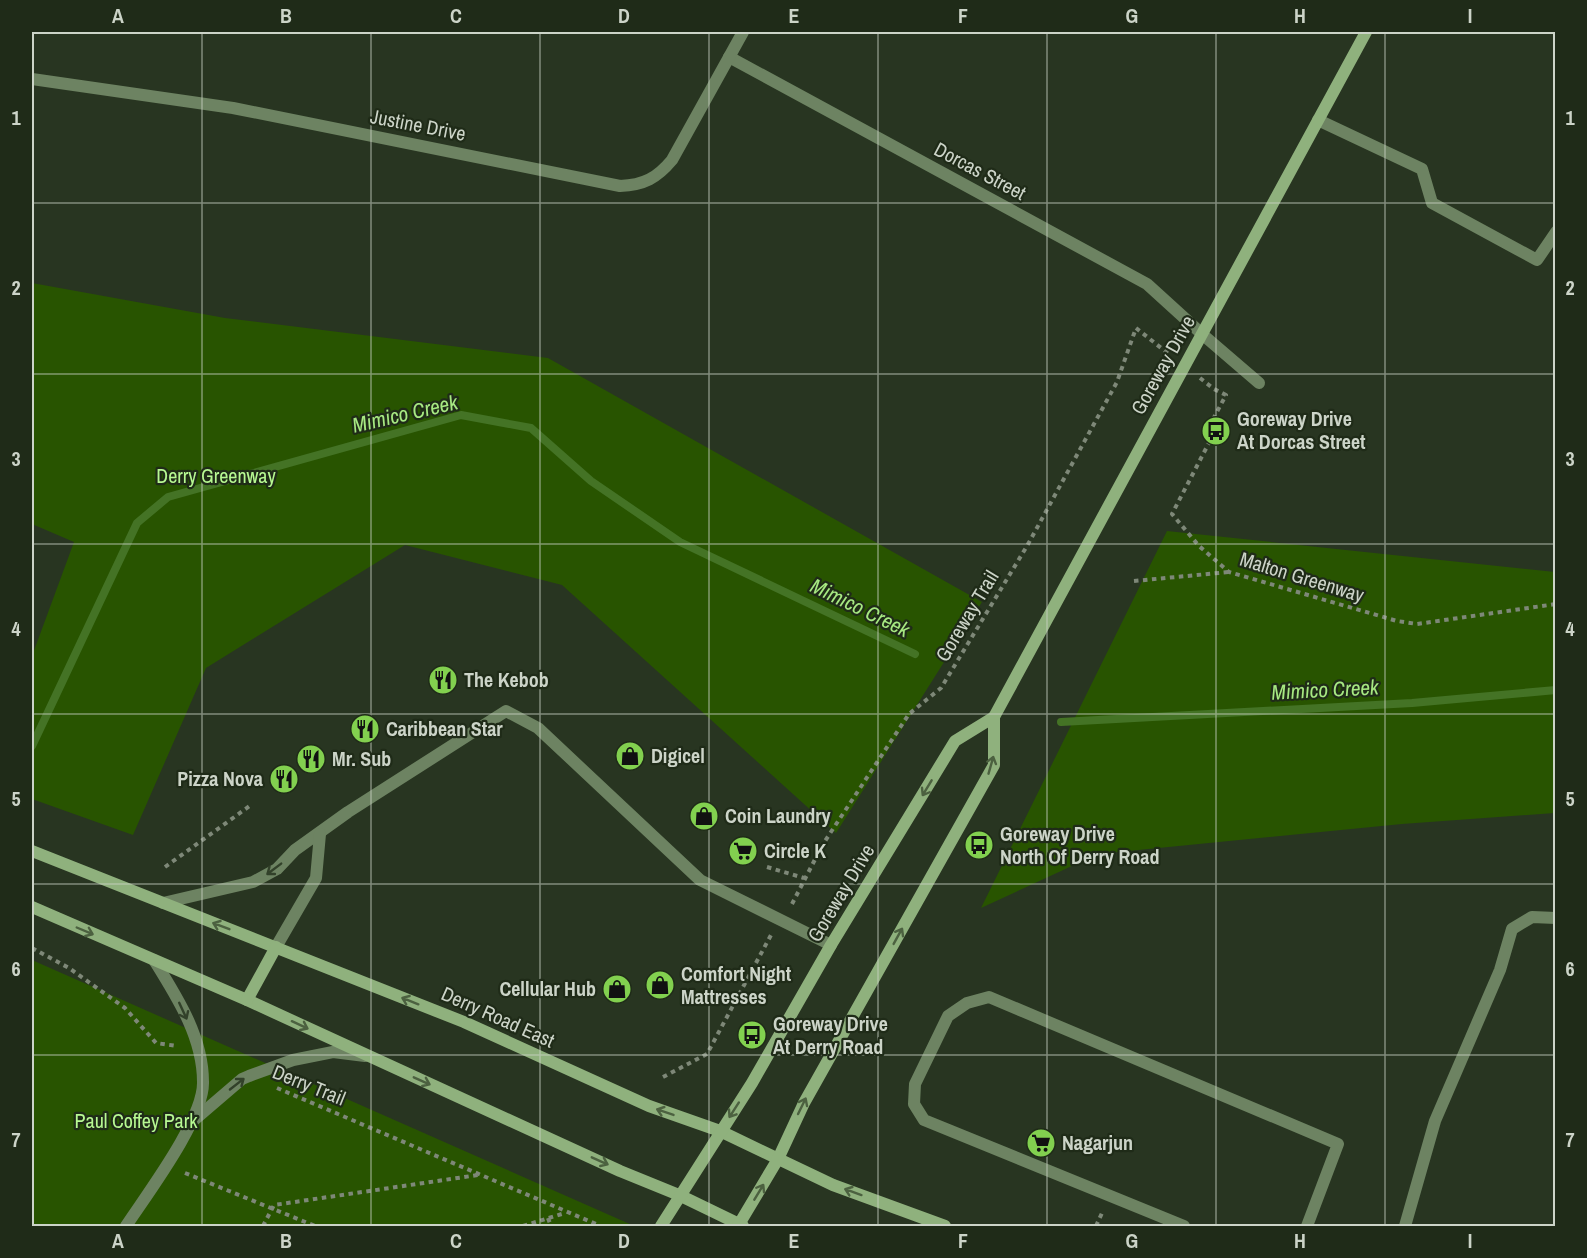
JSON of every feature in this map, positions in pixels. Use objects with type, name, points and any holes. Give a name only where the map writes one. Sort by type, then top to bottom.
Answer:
[{"type":"main road","name":"Goreway Drive","points":[[740,1226],[778,1160],[804,1103],[994,765],[994,717],[1366,32]]},
{"type":"main road","name":"Goreway Drive","points":[[661,1227],[758,1072],[831,945],[955,741],[994,717]]},
{"type":"main road","name":"Derry Road East","points":[[37,853],[465,1022],[649,1106],[720,1131],[833,1185],[945,1227]]},
{"type":"main road","points":[[32,907],[247,1000],[679,1195],[740,1226]]},
{"type":"main road","points":[[247,1000],[276,947]]},
{"type":"street","name":"Justine Drive","points":[[32,79],[233,108],[620,186],[640,185],[660,175],[672,160],[743,32]]},
{"type":"street","name":"Dorcas Street","points":[[729,57],[1147,284],[1259,383]]},
{"type":"street","points":[[1318,120],[1422,169],[1432,203],[1537,260],[1556,232]]},
{"type":"street","points":[[163,903],[253,882],[277,869],[295,850],[348,812],[506,711],[538,728],[700,880],[831,945]]},
{"type":"street","points":[[276,947],[316,878],[320,834]]},
{"type":"street","points":[[1405,1227],[1435,1121],[1500,970],[1512,929],[1532,917],[1556,918]]},
{"type":"street","points":[[126,1227],[192,1122],[204,1084],[199,1049],[184,1009],[154,960]]},
{"type":"street","points":[[1184,1227],[924,1120],[914,1104],[915,1084],[948,1016],[967,1003],[989,997],[1338,1144],[1307,1227]]},
{"type":"street","points":[[192,1122],[242,1079],[249,1076],[293,1060],[333,1052],[369,1057]]},
{"type":"path","name":"Goreway Trail","points":[[795,899],[804,878],[909,714],[941,688],[1027,546],[1117,382],[1136,328],[1147,337]]},
{"type":"path","name":"Malton Greenway","points":[[1214,389],[1226,394],[1211,423],[1212,437],[1172,514],[1199,546],[1229,572],[1397,621],[1417,624],[1556,604]]},
{"type":"path","points":[[1134,581],[1229,572]]},
{"type":"path","points":[[165,867],[250,806]]},
{"type":"path","points":[[767,867],[804,878]]},
{"type":"path","points":[[663,1077],[707,1054],[773,932]]},
{"type":"path","points":[[32,948],[69,968],[125,1008],[156,1043],[199,1049]]},
{"type":"path","name":"Derry Trail","points":[[249,1076],[385,1132],[478,1175],[596,1224]]},
{"type":"path","points":[[165,1165],[315,1227]]},
{"type":"path","points":[[263,1227],[274,1205],[478,1175]]},
{"type":"path","points":[[523,1227],[567,1212]]},
{"type":"path","points":[[548,1218],[550,1227]]},
{"type":"green space","name":"Derry Greenway","points":[[32,283],[225,318],[548,358],[982,602],[836,833],[562,585],[405,545],[206,668],[133,835],[32,799],[32,656],[74,542],[32,524]]},
{"type":"green space","points":[[1167,531],[1555,572],[1555,813],[1402,824],[1098,854],[981,908]]},
{"type":"green space","name":"Paul Coffey Park","points":[[32,960],[632,1225],[32,1226]]},
{"type":"waterway","name":"Mimico Creek","points":[[32,746],[137,523],[168,497],[461,415],[531,428],[591,481],[680,542],[915,654]]},
{"type":"waterway","name":"Mimico Creek","points":[[1061,722],[1412,703],[1556,690]]},
{"type":"place","name":"Goreway Drive At Dorcas Street","points":[[1216,431]]},
{"type":"place","name":"The Kebob","points":[[443,680]]},
{"type":"place","name":"Caribbean Star","points":[[365,729]]},
{"type":"place","name":"Digicel","points":[[630,756]]},
{"type":"place","name":"Mr. Sub","points":[[311,759]]},
{"type":"place","name":"Pizza Nova","points":[[284,779]]},
{"type":"place","name":"Coin Laundry","points":[[704,816]]},
{"type":"place","name":"Goreway Drive North Of Derry Road","points":[[979,845]]},
{"type":"place","name":"Circle K","points":[[743,851]]},
{"type":"place","name":"Comfort Night Mattresses","points":[[660,985]]},
{"type":"place","name":"Cellular Hub","points":[[617,989]]},
{"type":"place","name":"Goreway Drive At Derry Road","points":[[752,1035]]},
{"type":"place","name":"Nagarjun","points":[[1041,1143]]}]
